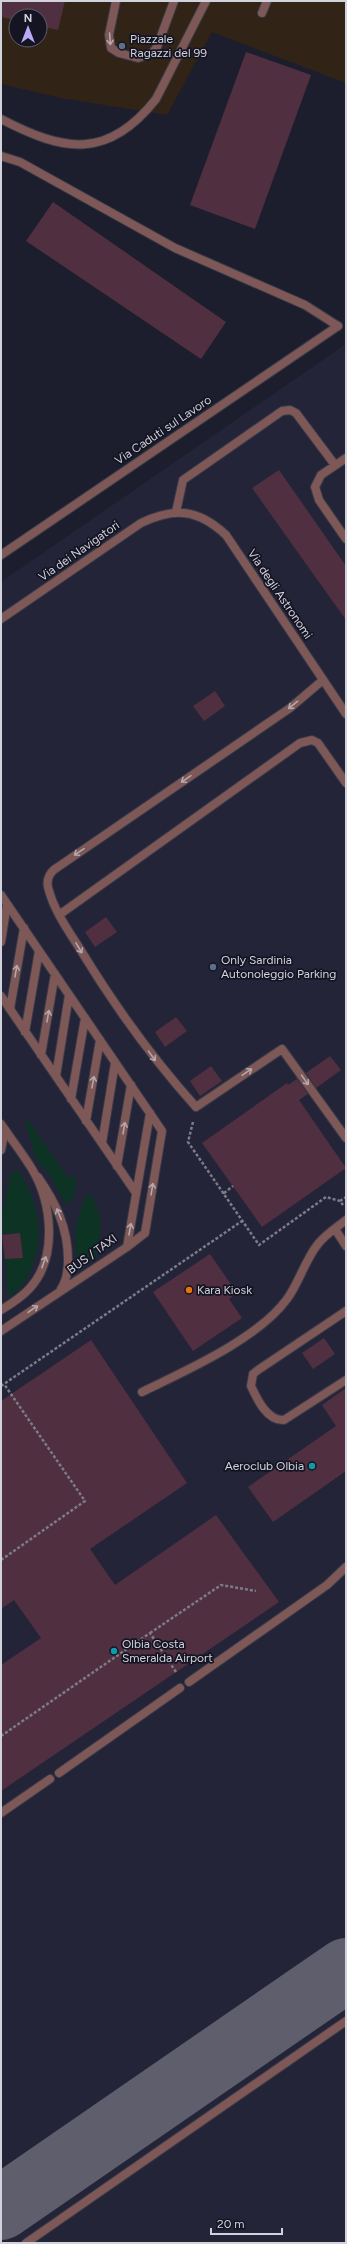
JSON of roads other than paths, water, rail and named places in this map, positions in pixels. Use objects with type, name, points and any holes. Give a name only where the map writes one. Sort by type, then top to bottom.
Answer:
[{"type":"street","points":[[116,1],[109,35],[111,48],[119,53],[138,58],[152,53],[156,47],[174,1]]},
{"type":"street","points":[[1,119],[31,135],[67,144],[85,145],[104,141],[120,134],[145,113],[156,99],[206,1]]},
{"type":"street","points":[[262,13],[267,1]]},
{"type":"street","name":"Via Caduti sul Lavoro","points":[[1,156],[20,162],[175,248],[305,305],[338,326],[1,555]]},
{"type":"street","points":[[176,512],[183,480],[282,411],[290,410],[296,413],[335,465]]},
{"type":"street","points":[[346,458],[316,481],[316,494],[346,539]]},
{"type":"street","name":"Via dei Navigatori","points":[[1,619],[141,523],[160,514],[176,512]]},
{"type":"street","name":"Via degli Astronomi","points":[[176,512],[203,518],[226,535],[346,714]]},
{"type":"street","points":[[323,680],[290,708],[52,871],[48,886],[59,915],[121,1014],[158,1064],[196,1108],[282,1049],[346,1138]]},
{"type":"street","points":[[59,915],[300,743],[312,740],[318,743],[346,783]]},
{"type":"street","points":[[1,895],[162,1131],[145,1233],[127,1247]]},
{"type":"street","points":[[1,942],[7,904]]},
{"type":"street","points":[[10,1009],[24,928]]},
{"type":"street","points":[[25,1032],[39,951]]},
{"type":"street","points":[[41,1055],[55,974]]},
{"type":"street","points":[[56,1076],[69,995]]},
{"type":"street","points":[[1,996],[136,1193]]},
{"type":"street","points":[[71,1099],[85,1018]]},
{"type":"street","points":[[86,1121],[100,1040]]},
{"type":"street","points":[[102,1143],[116,1063]]},
{"type":"street","points":[[117,1166],[131,1085]]},
{"type":"street","name":"BUS / TAXI","points":[[1,1330],[127,1247],[150,1113]]},
{"type":"street","points":[[1,1150],[3,1127]]},
{"type":"street","points":[[3,1127],[52,1198],[64,1226],[67,1239],[68,1272],[60,1292]]},
{"type":"street","points":[[1,1310],[30,1288],[46,1258],[49,1244],[48,1216],[40,1186],[33,1170]]},
{"type":"street","points":[[142,1392],[194,1368],[257,1327],[274,1313],[287,1299],[317,1245],[346,1220]]},
{"type":"street","points":[[334,1229],[346,1246]]},
{"type":"street","points":[[346,1311],[258,1370],[253,1374],[251,1386],[269,1415],[277,1421],[284,1420],[346,1380]]},
{"type":"street","points":[[190,1682],[327,1585],[346,1567]]},
{"type":"street","points":[[59,1773],[180,1688]]},
{"type":"street","points":[[1,1813],[50,1779]]},
{"type":"street","points":[[26,2243],[346,2021]]},
{"type":"place","name":"Piazzale Ragazzi del 99","points":[[122,46]]},
{"type":"place","name":"Only Sardinia Autonoleggio Parking","points":[[213,967]]},
{"type":"place","name":"Kara Kiosk","points":[[189,1290]]},
{"type":"place","name":"Aeroclub Olbia","points":[[312,1466]]},
{"type":"place","name":"Olbia Costa Smeralda Airport","points":[[114,1651]]}]
